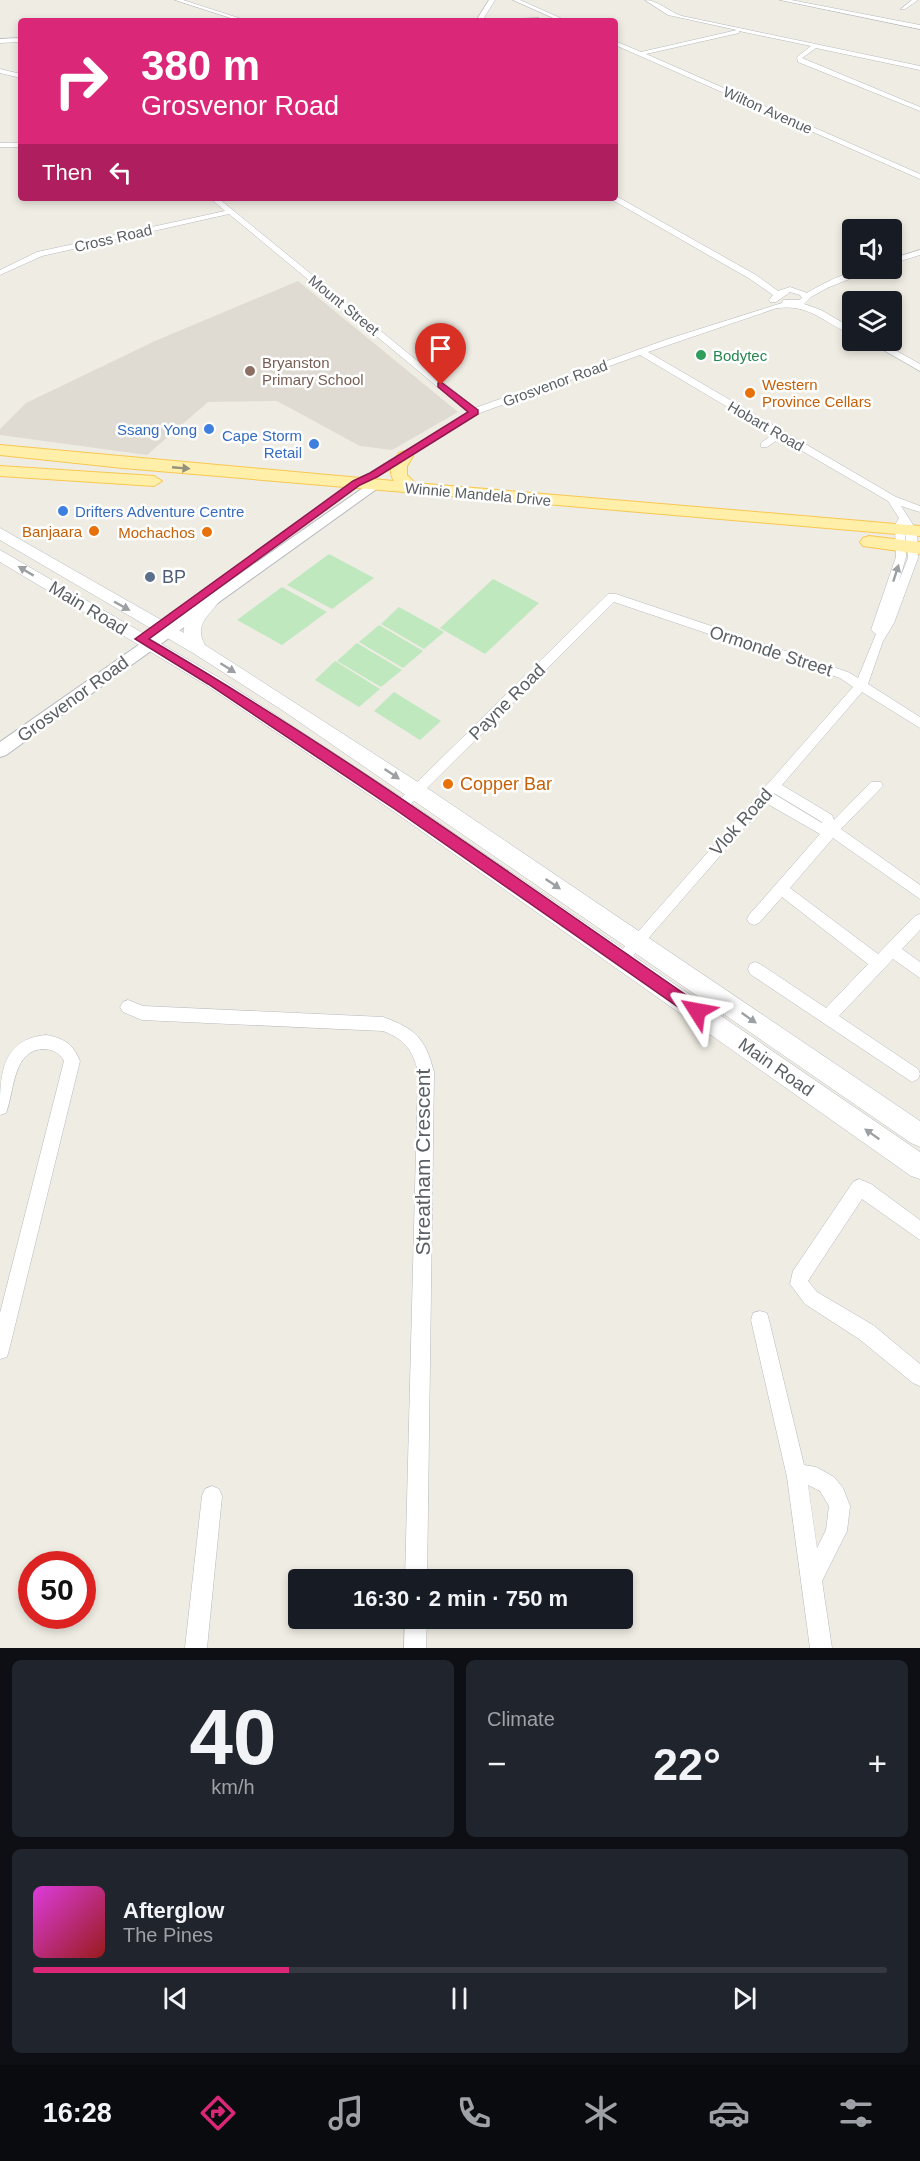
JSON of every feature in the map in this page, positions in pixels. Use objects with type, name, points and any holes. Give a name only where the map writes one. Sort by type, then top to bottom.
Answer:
[{"type":"main road","name":"Winnie Mandela Drive","points":[[0,450],[361,487],[910,536]]},
{"type":"main road","points":[[405,456],[397,469],[397,474],[401,482],[412,489]]},
{"type":"main road","points":[[0,462],[172,482]]},
{"type":"main road","name":"Winnie Mandela Drive","points":[[0,471],[172,482],[412,489],[910,536]]},
{"type":"main road","name":"Main Road","points":[[0,533],[199,649],[417,791],[920,1135]]},
{"type":"main road","name":"Main Road","points":[[0,555],[212,681],[400,806],[920,1167]]},
{"type":"main road","points":[[199,649],[191,635],[192,623],[213,600]]},
{"type":"street","points":[[178,0],[235,18]]},
{"type":"street","points":[[481,18],[492,0]]},
{"type":"street","points":[[516,0],[557,18]]},
{"type":"street","points":[[648,0],[673,15],[920,68]]},
{"type":"street","points":[[783,0],[920,27]]},
{"type":"street","points":[[903,8],[915,0]]},
{"type":"street","points":[[516,18],[515,11],[524,9]]},
{"type":"street","points":[[640,54],[743,30]]},
{"type":"street","points":[[0,41],[18,40]]},
{"type":"street","name":"Wilton Avenue","points":[[618,44],[920,177]]},
{"type":"street","points":[[815,46],[799,58],[800,61],[920,109]]},
{"type":"street","points":[[618,48],[624,47]]},
{"type":"street","points":[[0,71],[18,75]]},
{"type":"street","points":[[0,82],[18,75]]},
{"type":"street","points":[[0,145],[18,145]]},
{"type":"street","name":"Mount Street","points":[[219,201],[229,212],[474,412]]},
{"type":"street","points":[[618,201],[753,278],[777,295],[780,300],[818,312],[842,325]]},
{"type":"street","name":"Cross Road","points":[[0,273],[40,254],[229,212]]},
{"type":"street","points":[[902,258],[920,252]]},
{"type":"street","points":[[753,278],[803,293],[818,312]]},
{"type":"street","points":[[806,298],[824,286],[843,279]]},
{"type":"street","points":[[789,290],[824,286]]},
{"type":"street","name":"Grosvenor Road","points":[[680,338],[691,331],[768,303],[777,295],[789,290]]},
{"type":"street","name":"Grosvenor Road","points":[[0,751],[145,642],[361,487],[474,412],[680,338],[776,306],[794,304],[806,298]]},
{"type":"street","points":[[890,351],[920,368]]},
{"type":"street","name":"Hobart Road","points":[[641,352],[892,499],[920,509]]},
{"type":"street","points":[[680,390],[693,384]]},
{"type":"street","points":[[764,445],[779,434]]},
{"type":"street","name":"Grosvenor Road","points":[[163,629],[213,600],[361,487]]},
{"type":"street","points":[[861,686],[877,641],[888,623],[907,578],[910,536],[892,499]]},
{"type":"street","name":"Ormonde Street","points":[[612,597],[844,675],[920,723]]},
{"type":"street","name":"Payne Road","points":[[400,806],[612,597]]},
{"type":"street","name":"Grosvenor Road","points":[[0,738],[145,642]]},
{"type":"street","name":"Vlok Road","points":[[621,959],[861,686]]},
{"type":"street","points":[[754,919],[832,830],[876,786]]},
{"type":"street","points":[[769,790],[819,828],[832,830],[920,893]]},
{"type":"street","points":[[780,888],[879,964]]},
{"type":"street","points":[[827,1018],[920,920]]},
{"type":"street","points":[[892,950],[920,971]]},
{"type":"street","points":[[755,969],[912,1074]]},
{"type":"street","name":"Streatham Crescent","points":[[128,1007],[141,1013],[383,1024],[403,1031],[418,1046],[426,1072],[416,1569]]},
{"type":"street","points":[[0,1107],[15,1056],[23,1048],[36,1043],[52,1042],[63,1046],[70,1053],[72,1061],[0,1350]]},
{"type":"street","points":[[920,1231],[858,1188],[799,1277],[799,1284],[811,1298],[867,1332],[920,1376]]},
{"type":"street","points":[[759,1320],[797,1477],[821,1648]]},
{"type":"street","points":[[797,1477],[813,1475],[830,1486],[835,1492],[841,1518],[839,1528],[812,1578]]},
{"type":"street","points":[[196,1648],[212,1496]]},
{"type":"street","points":[[415,1648],[416,1629]]},
{"type":"shaded area","name":"Bryanston Primary School","points":[[298,281],[458,412],[392,450],[360,446],[277,401],[208,402],[147,455],[0,435],[0,429],[26,403],[155,341]]},
{"type":"green space","points":[[329,554],[374,578],[332,609],[287,585]]},
{"type":"green space","points":[[493,579],[539,603],[485,654],[440,628]]},
{"type":"green space","points":[[282,587],[327,612],[282,645],[237,620]]},
{"type":"green space","points":[[399,607],[444,632],[424,649],[381,624]]},
{"type":"green space","points":[[379,625],[423,651],[403,668],[359,642]]},
{"type":"green space","points":[[357,643],[402,670],[381,687],[337,661]]},
{"type":"green space","points":[[335,661],[380,689],[359,707],[315,680]]},
{"type":"green space","points":[[394,692],[441,721],[420,740],[374,711]]},
{"type":"place","name":"Bodytec","points":[[701,355]]},
{"type":"place","name":"Bryanston Primary School","points":[[250,371]]},
{"type":"place","name":"Western Province Cellars","points":[[750,393]]},
{"type":"place","name":"Ssang Yong","points":[[209,429]]},
{"type":"place","name":"Cape Storm Retail","points":[[314,444]]},
{"type":"place","name":"Drifters Adventure Centre","points":[[63,511]]},
{"type":"place","name":"Banjaara","points":[[94,531]]},
{"type":"place","name":"Mochachos","points":[[207,532]]},
{"type":"place","name":"BP","points":[[150,577]]},
{"type":"place","name":"Copper Bar","points":[[448,784]]},
{"type":"route","points":[[441,385],[474,412],[405,456],[357,483],[140,639],[212,681],[400,806],[697,1011]]}]
